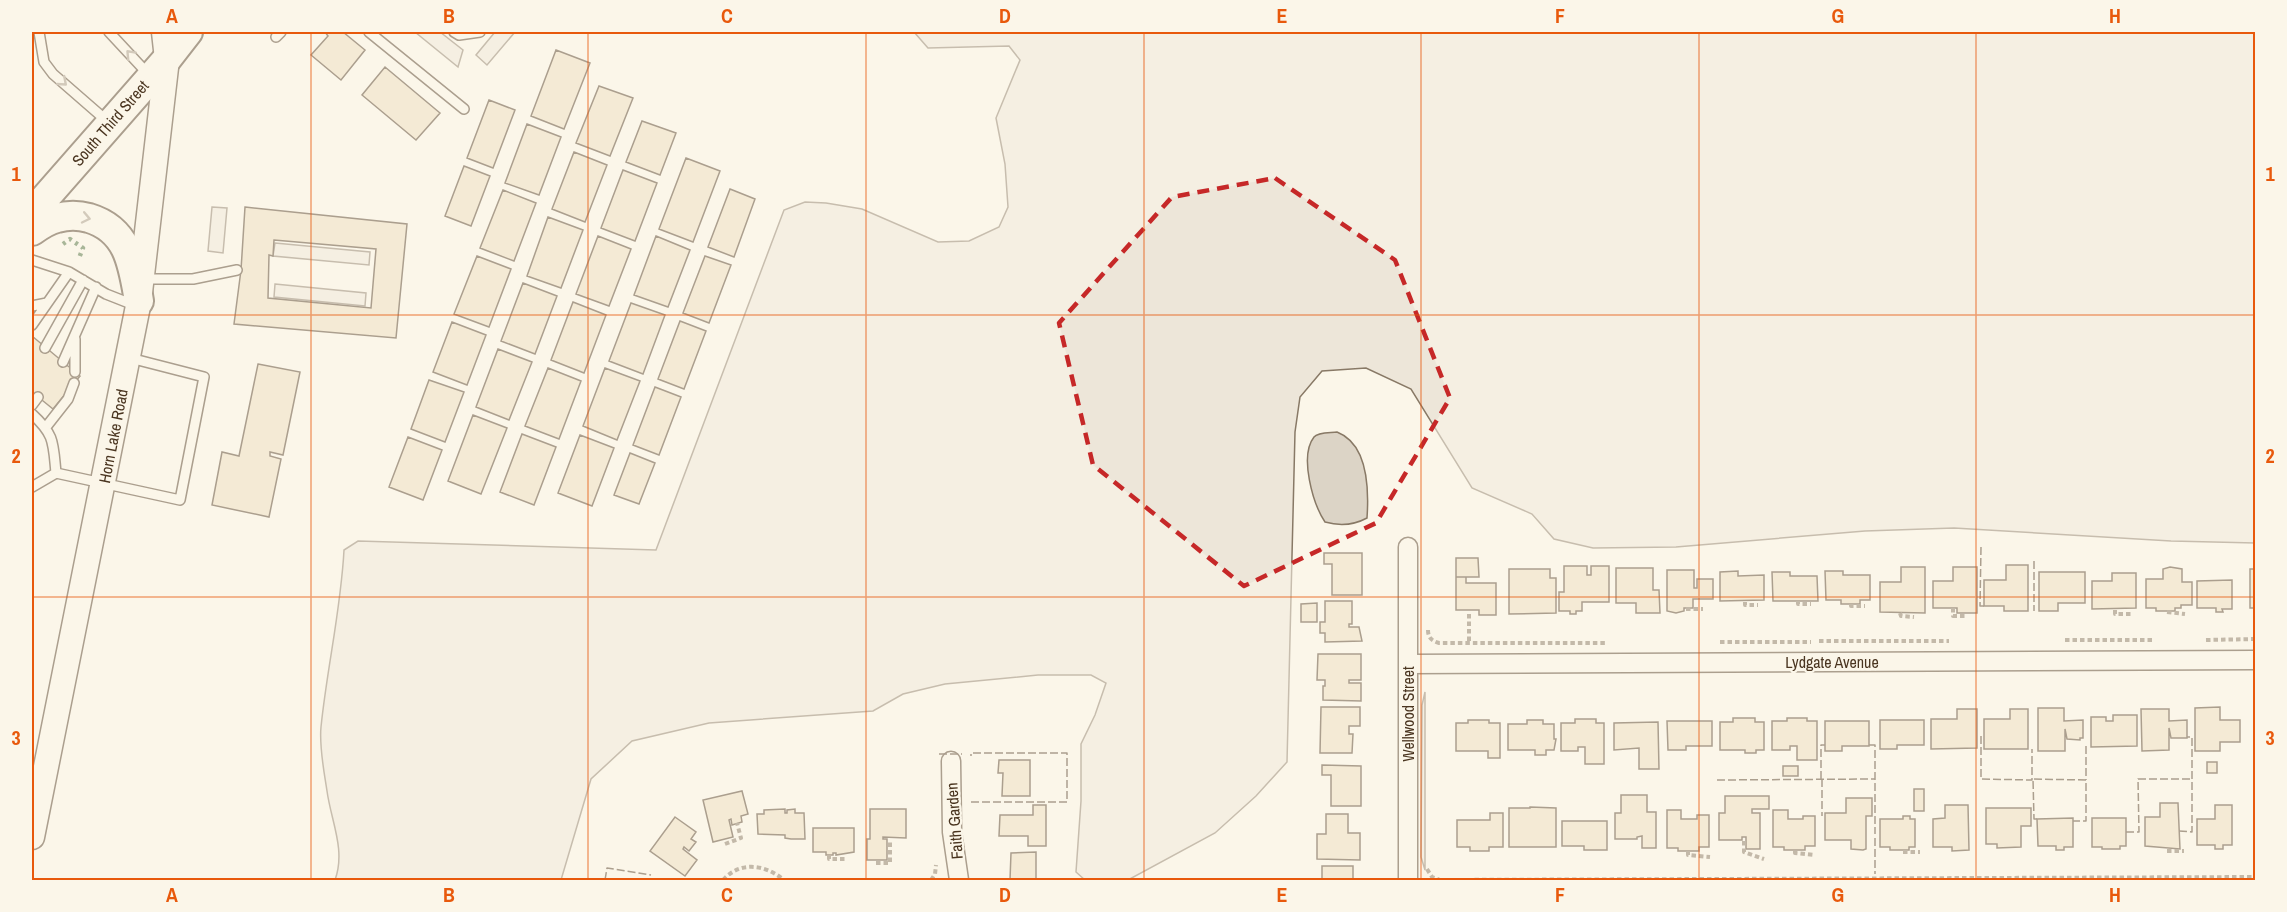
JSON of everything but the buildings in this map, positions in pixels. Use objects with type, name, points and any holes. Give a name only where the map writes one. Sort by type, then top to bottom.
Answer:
[{"type":"highway","name":"South Third Street","points":[[32,213],[110,123],[161,56],[188,32]]},
{"type":"highway","points":[[32,231],[54,218],[71,216],[102,222],[119,237],[127,250],[134,269],[139,296]]},
{"type":"main road","name":"Horn Lake Road","points":[[32,837],[139,296],[161,56]]},
{"type":"street","name":"Wellwood Street","points":[[1408,547],[1408,880]]},
{"type":"street","name":"Lydgate Avenue","points":[[1409,664],[2256,660]]},
{"type":"street","name":"Faith Garden","points":[[951,761],[952,832],[959,880]]},
{"type":"lane","points":[[39,32],[44,62],[48,68],[110,123]]},
{"type":"lane","points":[[109,32],[161,56]]},
{"type":"lane","points":[[369,32],[465,109]]},
{"type":"lane","points":[[454,32],[459,34],[480,32]]},
{"type":"lane","points":[[32,260],[69,272],[96,288],[139,296],[193,279],[237,270]]},
{"type":"lane","points":[[32,325],[69,272]]},
{"type":"lane","points":[[45,348],[83,280]]},
{"type":"lane","points":[[63,362],[96,288]]},
{"type":"lane","points":[[32,306],[47,303]]},
{"type":"lane","points":[[75,334],[75,372]]},
{"type":"lane","points":[[32,487],[56,473],[180,500],[204,377],[128,357]]},
{"type":"lane","points":[[46,427],[69,399],[74,383]]},
{"type":"lane","points":[[32,414],[46,427],[53,442],[56,473]]},
{"type":"path","points":[[1798,601],[1798,604],[1811,604]]},
{"type":"path","points":[[1745,602],[1745,605],[1758,605]]},
{"type":"path","points":[[1851,604],[1851,606],[1865,606]]},
{"type":"path","points":[[1686,609],[1703,609]]},
{"type":"path","points":[[1953,609],[1953,616],[1967,616]]},
{"type":"path","points":[[2115,610],[2115,614],[2131,614]]},
{"type":"path","points":[[2167,612],[2185,614]]},
{"type":"path","points":[[1900,613],[1901,616],[1914,616]]},
{"type":"path","points":[[1469,614],[1469,643]]},
{"type":"path","points":[[1428,622],[1429,637],[1433,642],[1614,642]]},
{"type":"path","points":[[2196,640],[2256,639]]},
{"type":"path","points":[[2063,640],[2163,640]]},
{"type":"path","points":[[1715,642],[1956,641]]},
{"type":"path","points":[[725,844],[741,838],[737,823]]},
{"type":"path","points":[[1744,841],[1744,852],[1764,860]]},
{"type":"path","points":[[876,863],[890,863],[890,842]]},
{"type":"path","points":[[1688,850],[1688,855],[1710,857]]},
{"type":"path","points":[[1795,851],[1795,853],[1815,855]]},
{"type":"path","points":[[2167,851],[2184,851]]},
{"type":"path","points":[[1903,852],[1920,852]]},
{"type":"path","points":[[829,855],[829,859],[846,860]]},
{"type":"path","points":[[1427,859],[1429,873],[1435,879],[1440,880],[2256,877]]},
{"type":"path","points":[[723,880],[730,873],[748,867],[763,868],[774,872],[784,880]]},
{"type":"highlighted area","points":[[1275,178],[1395,260],[1450,398],[1376,523],[1244,586],[1093,465],[1059,323],[1172,197]]},
{"type":"shaded area","points":[[415,32],[440,32],[463,50],[458,67]]},
{"type":"shaded area","points":[[495,32],[515,32],[487,65],[476,55]]},
{"type":"shaded area","points":[[914,32],[2255,32],[2255,543],[2171,541],[1954,528],[1865,531],[1676,547],[1593,548],[1554,539],[1532,514],[1472,488],[1411,389],[1366,368],[1322,371],[1300,397],[1295,432],[1287,762],[1256,796],[1215,833],[1128,880],[1085,880],[1076,872],[1081,801],[1081,744],[1095,715],[1106,683],[1091,675],[1038,675],[945,684],[903,694],[873,711],[709,723],[632,741],[591,779],[561,880],[335,880],[339,858],[337,836],[327,791],[321,735],[344,550],[358,541],[656,550],[784,210],[805,202],[862,209],[938,242],[969,241],[999,227],[1008,207],[1005,164],[996,118],[1020,60],[1009,46],[928,48]]},
{"type":"shaded area","points":[[212,207],[227,208],[223,253],[208,251]]},
{"type":"shaded area","points":[[275,243],[370,252],[369,265],[273,256]]},
{"type":"shaded area","points":[[275,284],[366,293],[365,306],[274,297]]},
{"type":"shaded area","points":[[1337,432],[1355,446],[1361,457],[1367,481],[1367,518],[1346,524],[1325,522],[1316,504],[1309,480],[1308,456],[1314,437],[1321,433]]},
{"type":"shaded area","points":[[1425,692],[1425,870],[1421,857],[1422,705]]},
{"type":"hedge","points":[[63,244],[70,239],[83,248],[79,258]]},
{"type":"fence","points":[[1981,547],[1980,606],[1984,606]]},
{"type":"fence","points":[[2034,561],[2034,611]]},
{"type":"fence","points":[[1981,736],[1981,779],[2032,780],[2032,749]]},
{"type":"fence","points":[[2179,831],[2192,832],[2192,737],[2187,737]]},
{"type":"fence","points":[[1821,779],[1821,745],[1825,745]]},
{"type":"fence","points":[[1869,745],[1875,745],[1875,834]]},
{"type":"fence","points":[[2086,746],[2086,780]]},
{"type":"fence","points":[[971,756],[971,753],[1067,753],[1067,802],[971,802]]},
{"type":"fence","points":[[939,754],[962,754]]},
{"type":"fence","points":[[1822,779],[1822,816]]},
{"type":"fence","points":[[1717,780],[1875,779]]},
{"type":"fence","points":[[2037,819],[2034,819],[2033,779],[2086,780],[2086,821],[2073,821]]},
{"type":"fence","points":[[2126,832],[2139,832],[2138,779],[2192,779]]},
{"type":"fence","points":[[1875,838],[1875,874]]},
{"type":"fence","points":[[605,880],[607,868],[651,875]]}]
